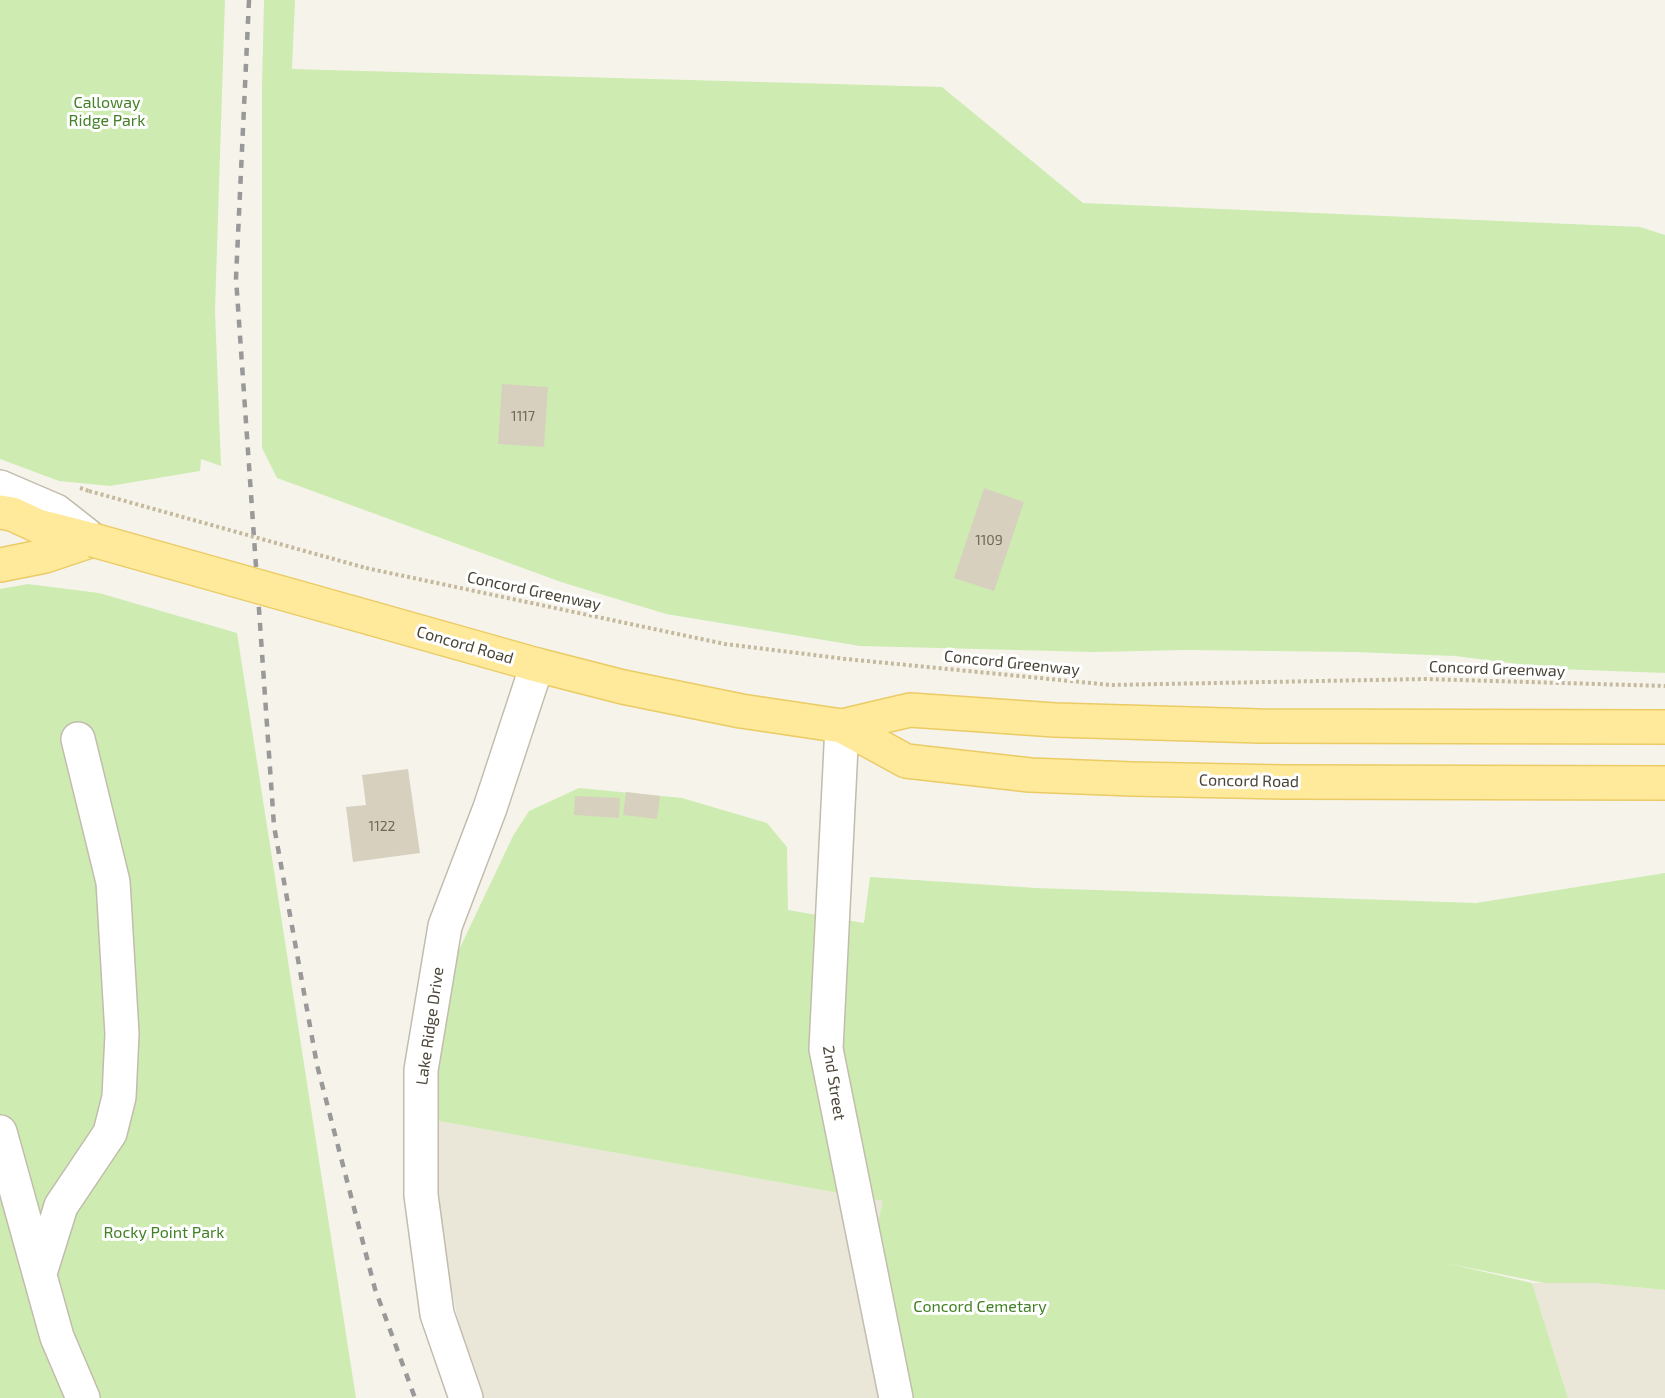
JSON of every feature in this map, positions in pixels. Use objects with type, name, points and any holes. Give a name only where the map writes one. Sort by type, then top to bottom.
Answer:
[{"type":"main road","points":[[0,512],[12,514],[38,526]]},
{"type":"main road","name":"Concord Road","points":[[38,526],[623,687],[741,711],[842,726],[906,761],[1030,775],[1285,782],[1665,783]]},
{"type":"main road","points":[[0,527],[38,526]]},
{"type":"main road","points":[[0,564],[45,556],[93,540]]},
{"type":"main road","name":"Concord Road","points":[[842,726],[910,710],[1055,720],[1260,726],[1665,727]]},
{"type":"street","points":[[0,487],[56,511],[93,540]]},
{"type":"street","name":"Lake Ridge Drive","points":[[466,1398],[437,1314],[421,1195],[422,1070],[445,926],[490,808],[537,665]]},
{"type":"street","name":"2nd Street","points":[[842,726],[826,1049],[896,1398]]},
{"type":"street","points":[[40,1273],[61,1206],[110,1133],[119,1097],[122,1034],[113,882],[78,739]]},
{"type":"street","points":[[0,1132],[57,1337],[83,1398]]},
{"type":"path","name":"Concord Greenway","points":[[89,491],[366,568],[725,644],[846,659],[1111,685],[1425,679],[1665,686]]},
{"type":"shaded area","points":[[439,1121],[883,1201],[878,1222],[911,1398],[478,1398],[458,1321],[437,1217],[434,1165]]},
{"type":"shaded area","points":[[1532,1283],[1594,1283],[1665,1290],[1665,1398],[1568,1398]]},
{"type":"green space","name":"Calloway Ridge Park","points":[[0,0],[225,0],[215,311],[221,466],[201,459],[200,471],[110,486],[59,481],[0,459]]},
{"type":"green space","points":[[264,0],[295,0],[292,69],[942,87],[1083,203],[1640,227],[1665,235],[1665,673],[1558,669],[1455,656],[1354,652],[1186,650],[1094,652],[860,646],[666,614],[561,582],[277,478],[262,448]]},
{"type":"green space","name":"Rocky Point Park","points":[[28,584],[99,593],[237,633],[356,1398],[0,1398],[0,589]]},
{"type":"green space","name":"Concord Cemetary","points":[[579,788],[682,798],[767,823],[787,847],[788,910],[864,923],[870,877],[1036,888],[1476,903],[1665,873],[1665,1290],[1594,1283],[1544,1283],[1446,1263],[1532,1283],[1568,1398],[911,1398],[881,1298],[878,1222],[883,1201],[439,1121],[438,1074],[457,954],[513,836],[529,811]]},
{"type":"building","points":[[502,384],[548,387],[544,447],[498,444]]},
{"type":"building","points":[[984,488],[1024,502],[994,591],[954,578]]},
{"type":"building","points":[[408,769],[420,853],[353,862],[346,807],[366,805],[362,775]]},
{"type":"building","points":[[626,792],[660,796],[657,819],[623,815]]},
{"type":"building","points":[[575,796],[620,798],[619,818],[574,815]]},
{"type":"railway","points":[[249,0],[236,278],[274,826],[317,1065],[375,1289],[415,1398]]}]
